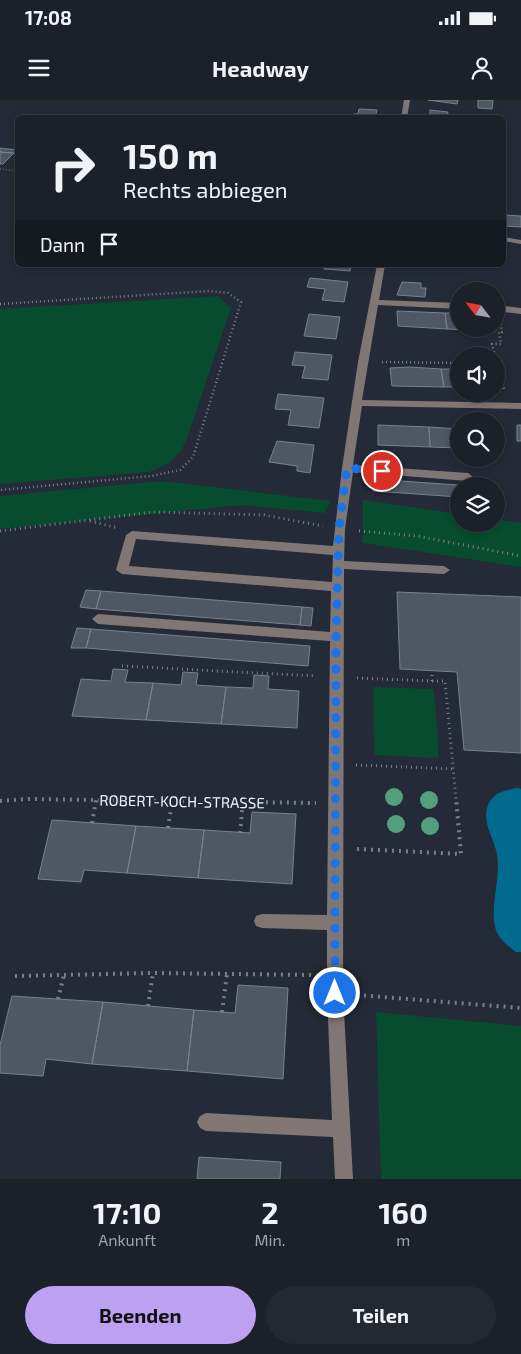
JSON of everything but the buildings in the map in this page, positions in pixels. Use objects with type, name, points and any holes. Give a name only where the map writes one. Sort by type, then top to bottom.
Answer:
[{"type":"street","points":[[404,115],[407,100]]},
{"type":"street","points":[[506,239],[521,242]]},
{"type":"street","points":[[344,1179],[335,993],[337,848],[336,637],[339,529],[363,362],[381,267]]},
{"type":"street","points":[[374,302],[450,306]]},
{"type":"street","points":[[505,309],[521,311]]},
{"type":"street","points":[[357,403],[508,404],[521,406]]},
{"type":"street","points":[[347,468],[468,477]]},
{"type":"street","points":[[338,587],[122,570],[132,535],[339,551]]},
{"type":"street","points":[[338,565],[444,570]]},
{"type":"street","points":[[98,619],[336,637]]},
{"type":"street","points":[[262,920],[336,923]]},
{"type":"street","points":[[206,1122],[343,1129]]},
{"type":"path","points":[[0,169],[15,171]]},
{"type":"path","points":[[0,304],[210,291],[228,293],[240,302],[194,457],[180,470],[151,476],[0,490]]},
{"type":"path","points":[[493,347],[492,344],[501,344],[500,338]]},
{"type":"path","points":[[363,362],[450,363]]},
{"type":"path","points":[[414,362],[414,367]]},
{"type":"path","points":[[505,394],[508,404]]},
{"type":"path","points":[[86,521],[122,529],[132,535]]},
{"type":"path","points":[[339,529],[417,536],[521,556]]},
{"type":"path","points":[[122,666],[445,681],[461,854],[337,848]]},
{"type":"path","points":[[432,670],[432,681]]},
{"type":"path","points":[[337,764],[453,769]]},
{"type":"path","name":"ROBERT-KOCH-STRASSE","points":[[0,801],[28,799],[337,804]]},
{"type":"path","points":[[92,823],[96,800]]},
{"type":"path","points":[[168,828],[172,801]]},
{"type":"path","points":[[240,833],[243,802]]},
{"type":"path","points":[[16,976],[153,973],[335,975]]},
{"type":"path","points":[[148,1006],[153,973]]},
{"type":"path","points":[[222,1012],[227,974]]},
{"type":"path","points":[[58,999],[64,975]]},
{"type":"path","points":[[335,993],[521,1008]]},
{"type":"green space","points":[[218,296],[231,308],[186,441],[176,457],[149,472],[0,484],[0,309]]},
{"type":"green space","points":[[162,481],[331,501],[324,513],[241,505],[0,529],[0,496]]},
{"type":"green space","points":[[363,500],[450,513],[450,532],[505,532],[505,520],[521,523],[521,567],[363,543]]},
{"type":"green space","points":[[373,687],[434,689],[439,758],[374,755]]},
{"type":"green space","points":[[376,1012],[521,1026],[521,1179],[381,1179]]},
{"type":"water","points":[[510,789],[521,789],[521,952],[516,952],[503,941],[495,927],[494,909],[498,863],[486,816],[489,803],[495,796]]},
{"type":"route","points":[[335,993],[337,848],[336,637],[339,529],[347,468],[382,471]]}]
